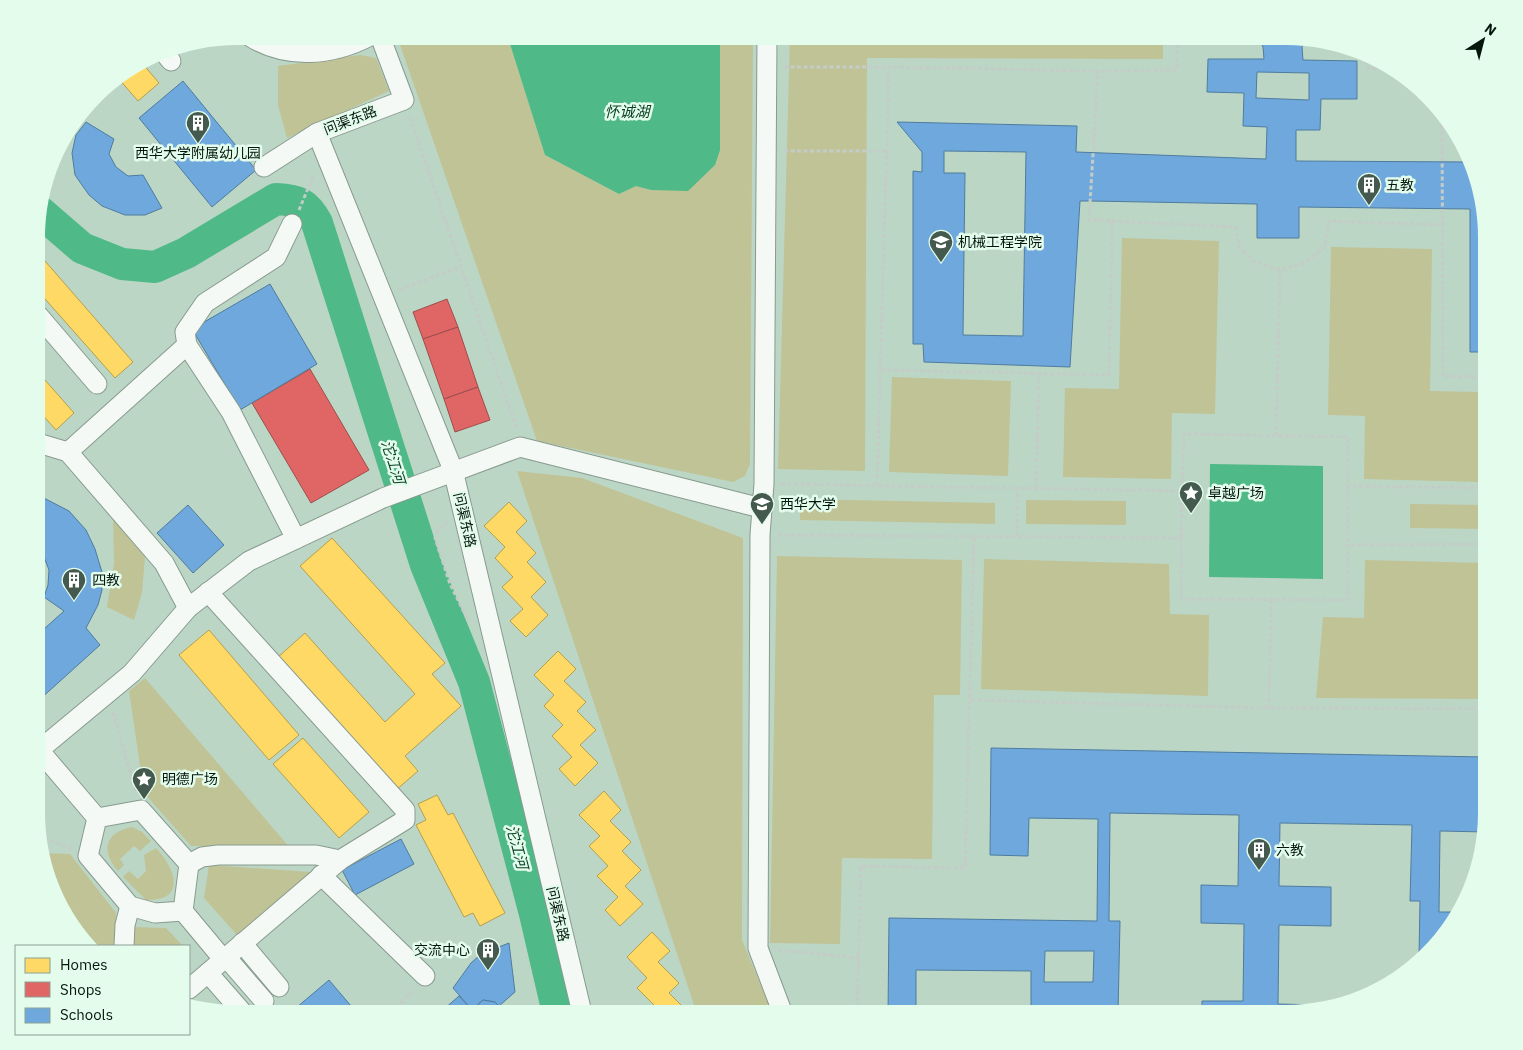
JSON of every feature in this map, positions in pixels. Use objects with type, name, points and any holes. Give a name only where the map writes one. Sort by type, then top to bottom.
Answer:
[{"type":"street","points":[[268,45],[274,48],[308,54],[349,45]]},
{"type":"street","points":[[383,45],[404,100]]},
{"type":"street","points":[[767,45],[758,948],[780,1005]]},
{"type":"street","name":"问渠东路","points":[[404,100],[317,133],[383,296],[449,472],[580,1005]]},
{"type":"street","points":[[264,167],[317,133]]},
{"type":"street","points":[[292,224],[276,258],[205,304],[185,332],[187,345],[231,412],[296,539]]},
{"type":"street","points":[[45,323],[97,384]]},
{"type":"street","points":[[68,452],[187,345]]},
{"type":"street","points":[[45,444],[68,452],[164,563],[188,608]]},
{"type":"street","points":[[45,746],[132,674],[188,608],[249,561],[383,498],[520,447],[761,508]]},
{"type":"street","points":[[190,988],[340,860],[405,820],[405,810],[208,592]]},
{"type":"street","points":[[45,758],[97,818]]},
{"type":"street","points":[[97,818],[141,810],[188,864],[182,911],[264,1001]]},
{"type":"street","points":[[97,818],[88,856],[130,906],[155,913],[182,911]]},
{"type":"street","points":[[188,864],[202,857],[218,855],[316,855],[340,860]]},
{"type":"street","points":[[321,875],[425,976]]},
{"type":"street","points":[[124,945],[125,925],[130,906]]},
{"type":"street","points":[[242,943],[279,988]]},
{"type":"street","points":[[208,972],[236,1005]]},
{"type":"path","points":[[781,67],[1098,71],[1177,70],[1178,45]]},
{"type":"path","points":[[1366,63],[1366,68],[1377,68]]},
{"type":"path","points":[[877,486],[889,67]]},
{"type":"path","points":[[1098,71],[1089,220],[1236,227],[1239,246],[1253,261],[1280,270],[1304,263],[1324,248],[1329,221],[1442,225]]},
{"type":"path","points":[[404,100],[516,421],[520,447]]},
{"type":"path","points":[[1442,125],[1443,376],[1478,377]]},
{"type":"path","points":[[780,151],[886,151]]},
{"type":"path","points":[[292,224],[318,165]]},
{"type":"path","points":[[881,370],[1109,376],[1112,221]]},
{"type":"path","points":[[383,296],[462,266]]},
{"type":"path","points":[[1276,436],[1280,270]]},
{"type":"path","points":[[1036,488],[1039,374]]},
{"type":"path","points":[[1184,434],[1348,437],[1348,486],[1348,600],[1181,599],[1184,434]]},
{"type":"path","points":[[774,484],[1182,491]]},
{"type":"path","points":[[1348,486],[1478,488]]},
{"type":"path","points":[[1017,536],[1018,488]]},
{"type":"path","points":[[774,535],[1181,538]]},
{"type":"path","points":[[857,1005],[861,866],[965,868],[974,536]]},
{"type":"path","points":[[1348,545],[1478,544]]},
{"type":"path","points":[[1269,708],[1271,601]]},
{"type":"path","points":[[108,694],[141,810]]},
{"type":"path","points":[[971,700],[1269,708],[1478,709]]},
{"type":"path","points":[[47,840],[88,856]]},
{"type":"path","points":[[758,948],[859,958]]},
{"type":"path","points":[[399,1005],[425,976]]},
{"type":"shaded area","points":[[400,45],[510,45],[545,155],[619,194],[636,185],[651,190],[720,150],[720,45],[753,45],[750,464],[745,476],[733,482],[537,441]]},
{"type":"shaded area","points":[[790,45],[1163,45],[1163,59],[867,58],[865,471],[778,469]]},
{"type":"shaded area","points":[[360,55],[376,58],[389,91],[287,138],[278,105],[278,66]]},
{"type":"shaded area","points":[[1122,238],[1219,241],[1215,414],[1172,413],[1171,479],[1063,477],[1065,388],[1119,389]]},
{"type":"shaded area","points":[[1331,247],[1432,249],[1430,391],[1478,392],[1478,482],[1364,479],[1365,416],[1328,415]]},
{"type":"shaded area","points":[[892,377],[1011,381],[1008,476],[889,472]]},
{"type":"shaded area","points":[[517,471],[582,478],[743,538],[742,940],[769,1005],[694,1005]]},
{"type":"shaded area","points":[[800,499],[995,503],[995,524],[800,520]]},
{"type":"shaded area","points":[[1026,500],[1126,501],[1126,525],[1026,524]]},
{"type":"shaded area","points":[[1410,504],[1478,505],[1478,529],[1410,528]]},
{"type":"shaded area","points":[[113,518],[145,557],[142,593],[134,620],[107,607],[114,563]]},
{"type":"shaded area","points":[[777,556],[962,560],[960,695],[934,695],[932,859],[842,858],[840,944],[770,943]]},
{"type":"shaded area","points":[[984,559],[1169,564],[1170,614],[1209,615],[1208,696],[981,689]]},
{"type":"shaded area","points":[[1365,560],[1478,563],[1478,699],[1316,698],[1323,617],[1364,618]]},
{"type":"shaded area","points":[[145,678],[291,849],[191,846],[144,793],[129,691]]},
{"type":"shaded area","points":[[132,827],[142,832],[151,841],[140,851],[134,846],[120,859],[124,865],[118,871],[109,857],[108,844],[116,834]]},
{"type":"shaded area","points":[[156,848],[163,856],[172,874],[173,889],[168,895],[159,899],[146,900],[123,877],[129,871],[138,879],[146,871],[144,855]]},
{"type":"shaded area","points":[[50,853],[70,854],[116,913],[115,945],[97,945],[77,920],[65,898],[55,875]]},
{"type":"shaded area","points":[[209,865],[311,872],[237,935],[204,898]]},
{"type":"shaded area","points":[[132,927],[166,928],[182,945],[132,945]]},
{"type":"water","name":"怀诚湖","points":[[510,45],[720,45],[720,150],[715,165],[688,191],[651,190],[636,186],[619,194],[545,155]]},
{"type":"water","points":[[1210,464],[1323,466],[1323,579],[1209,577]]},
{"type":"building: Homes","points":[[146,68],[159,83],[138,101],[122,83]]},
{"type":"building: Homes","points":[[45,261],[133,362],[115,378],[45,299]]},
{"type":"building: Homes","points":[[45,380],[74,413],[56,430],[45,418]]},
{"type":"building: Homes","points":[[509,502],[527,521],[516,532],[536,553],[527,562],[546,582],[531,597],[548,615],[526,637],[510,621],[523,609],[502,587],[513,577],[495,558],[505,547],[484,526]]},
{"type":"building: Homes","points":[[332,538],[445,663],[432,674],[461,706],[405,756],[418,771],[396,790],[277,658],[305,633],[385,722],[415,694],[300,566]]},
{"type":"building: Homes","points":[[209,630],[299,735],[269,760],[179,655]]},
{"type":"building: Homes","points":[[558,651],[576,669],[564,681],[586,702],[577,711],[596,730],[580,745],[598,763],[575,786],[559,769],[572,757],[552,736],[563,725],[544,706],[554,695],[534,675]]},
{"type":"building: Homes","points":[[303,738],[369,812],[339,838],[273,764]]},
{"type":"building: Homes","points":[[604,791],[621,810],[610,821],[631,842],[622,851],[641,870],[625,886],[643,904],[620,926],[605,910],[618,897],[597,876],[608,866],[589,846],[600,836],[579,815]]},
{"type":"building: Homes","points":[[437,795],[448,815],[453,813],[505,913],[480,926],[473,913],[464,917],[416,825],[426,820],[418,804]]},
{"type":"building: Homes","points":[[652,932],[670,951],[658,962],[679,983],[669,993],[681,1005],[654,1005],[637,988],[647,978],[627,957]]},
{"type":"building: Shops","points":[[447,299],[458,327],[423,339],[413,312]]},
{"type":"building: Shops","points":[[458,327],[478,387],[444,399],[423,339]]},
{"type":"building: Shops","points":[[310,369],[369,470],[311,503],[252,403]]},
{"type":"building: Shops","points":[[478,387],[490,420],[455,432],[444,399]]},
{"type":"building: Schools","name":"五教","points":[[1262,45],[1299,45],[1303,46],[1303,60],[1357,61],[1357,99],[1321,99],[1320,130],[1296,130],[1296,161],[1462,162],[1468,175],[1478,224],[1478,352],[1470,352],[1470,209],[1299,207],[1299,238],[1257,238],[1257,204],[1080,201],[1070,367],[924,362],[923,344],[913,344],[913,171],[922,172],[922,152],[897,122],[1077,126],[1076,152],[1266,159],[1267,127],[1243,126],[1244,93],[1207,92],[1208,59],[1264,59]],"holes":[[[1257,72],[1309,73],[1309,100],[1256,98]],[[944,151],[1026,152],[1023,336],[963,335],[965,173],[944,173]]]},
{"type":"building: Schools","name":"西华大学附属幼儿园","points":[[183,81],[256,170],[212,207],[139,118]]},
{"type":"building: Schools","points":[[86,122],[114,139],[109,154],[116,167],[128,176],[143,175],[162,208],[145,215],[125,215],[102,206],[89,195],[75,175],[72,153],[76,135]]},
{"type":"building: Schools","points":[[270,284],[317,364],[240,410],[192,329]]},
{"type":"building: Schools","name":"四教","points":[[45,499],[69,511],[86,530],[95,549],[102,572],[102,590],[98,605],[86,628],[100,645],[45,695],[45,628],[64,611],[45,598],[49,570],[45,560]]},
{"type":"building: Schools","points":[[188,505],[224,545],[193,573],[157,533]]},
{"type":"building: Schools","name":"六教","points":[[991,748],[1478,757],[1477,832],[1440,831],[1439,912],[1450,912],[1446,920],[1419,952],[1420,901],[1410,901],[1412,825],[1280,823],[1279,886],[1331,887],[1331,926],[1279,925],[1278,1004],[1302,1005],[1202,1005],[1202,1001],[1243,1001],[1244,924],[1201,923],[1201,885],[1238,886],[1239,815],[1110,813],[1109,921],[1120,921],[1118,1005],[1031,1005],[1031,971],[916,970],[916,1005],[888,1005],[889,918],[1097,921],[1098,819],[1029,818],[1028,856],[990,855]],"holes":[[[1045,951],[1094,951],[1093,982],[1044,982]]]},
{"type":"building: Schools","points":[[401,839],[414,864],[355,895],[342,870]]},
{"type":"building: Schools","name":"交流中心","points":[[509,943],[515,992],[500,1005],[483,1000],[478,1005],[468,1005],[453,988],[471,963],[481,954]]},
{"type":"building: Schools","points":[[329,980],[350,1005],[299,1005]]},
{"type":"building: Schools","points":[[459,996],[467,1005],[449,1005]]},
{"type":"building: Schools","points":[[483,1000],[495,1002],[498,1005],[478,1005]]},
{"type":"waterway","name":"沱江河","points":[[46,217],[82,248],[122,264],[155,267],[186,253],[276,199],[290,200],[301,204],[313,216],[317,223],[426,565],[474,682],[535,914],[556,1005]]},
{"type":"place","name":"西华大学附属幼儿园","points":[[198,144]]},
{"type":"place","name":"五教","points":[[1369,206]]},
{"type":"place","name":"机械工程学院","points":[[941,263]]},
{"type":"place","name":"卓越广场","points":[[1191,514]]},
{"type":"place","name":"西华大学","points":[[762,525]]},
{"type":"place","name":"四教","points":[[74,601]]},
{"type":"place","name":"明德广场","points":[[144,800]]},
{"type":"place","name":"六教","points":[[1259,871]]},
{"type":"place","name":"交流中心","points":[[488,971]]}]
